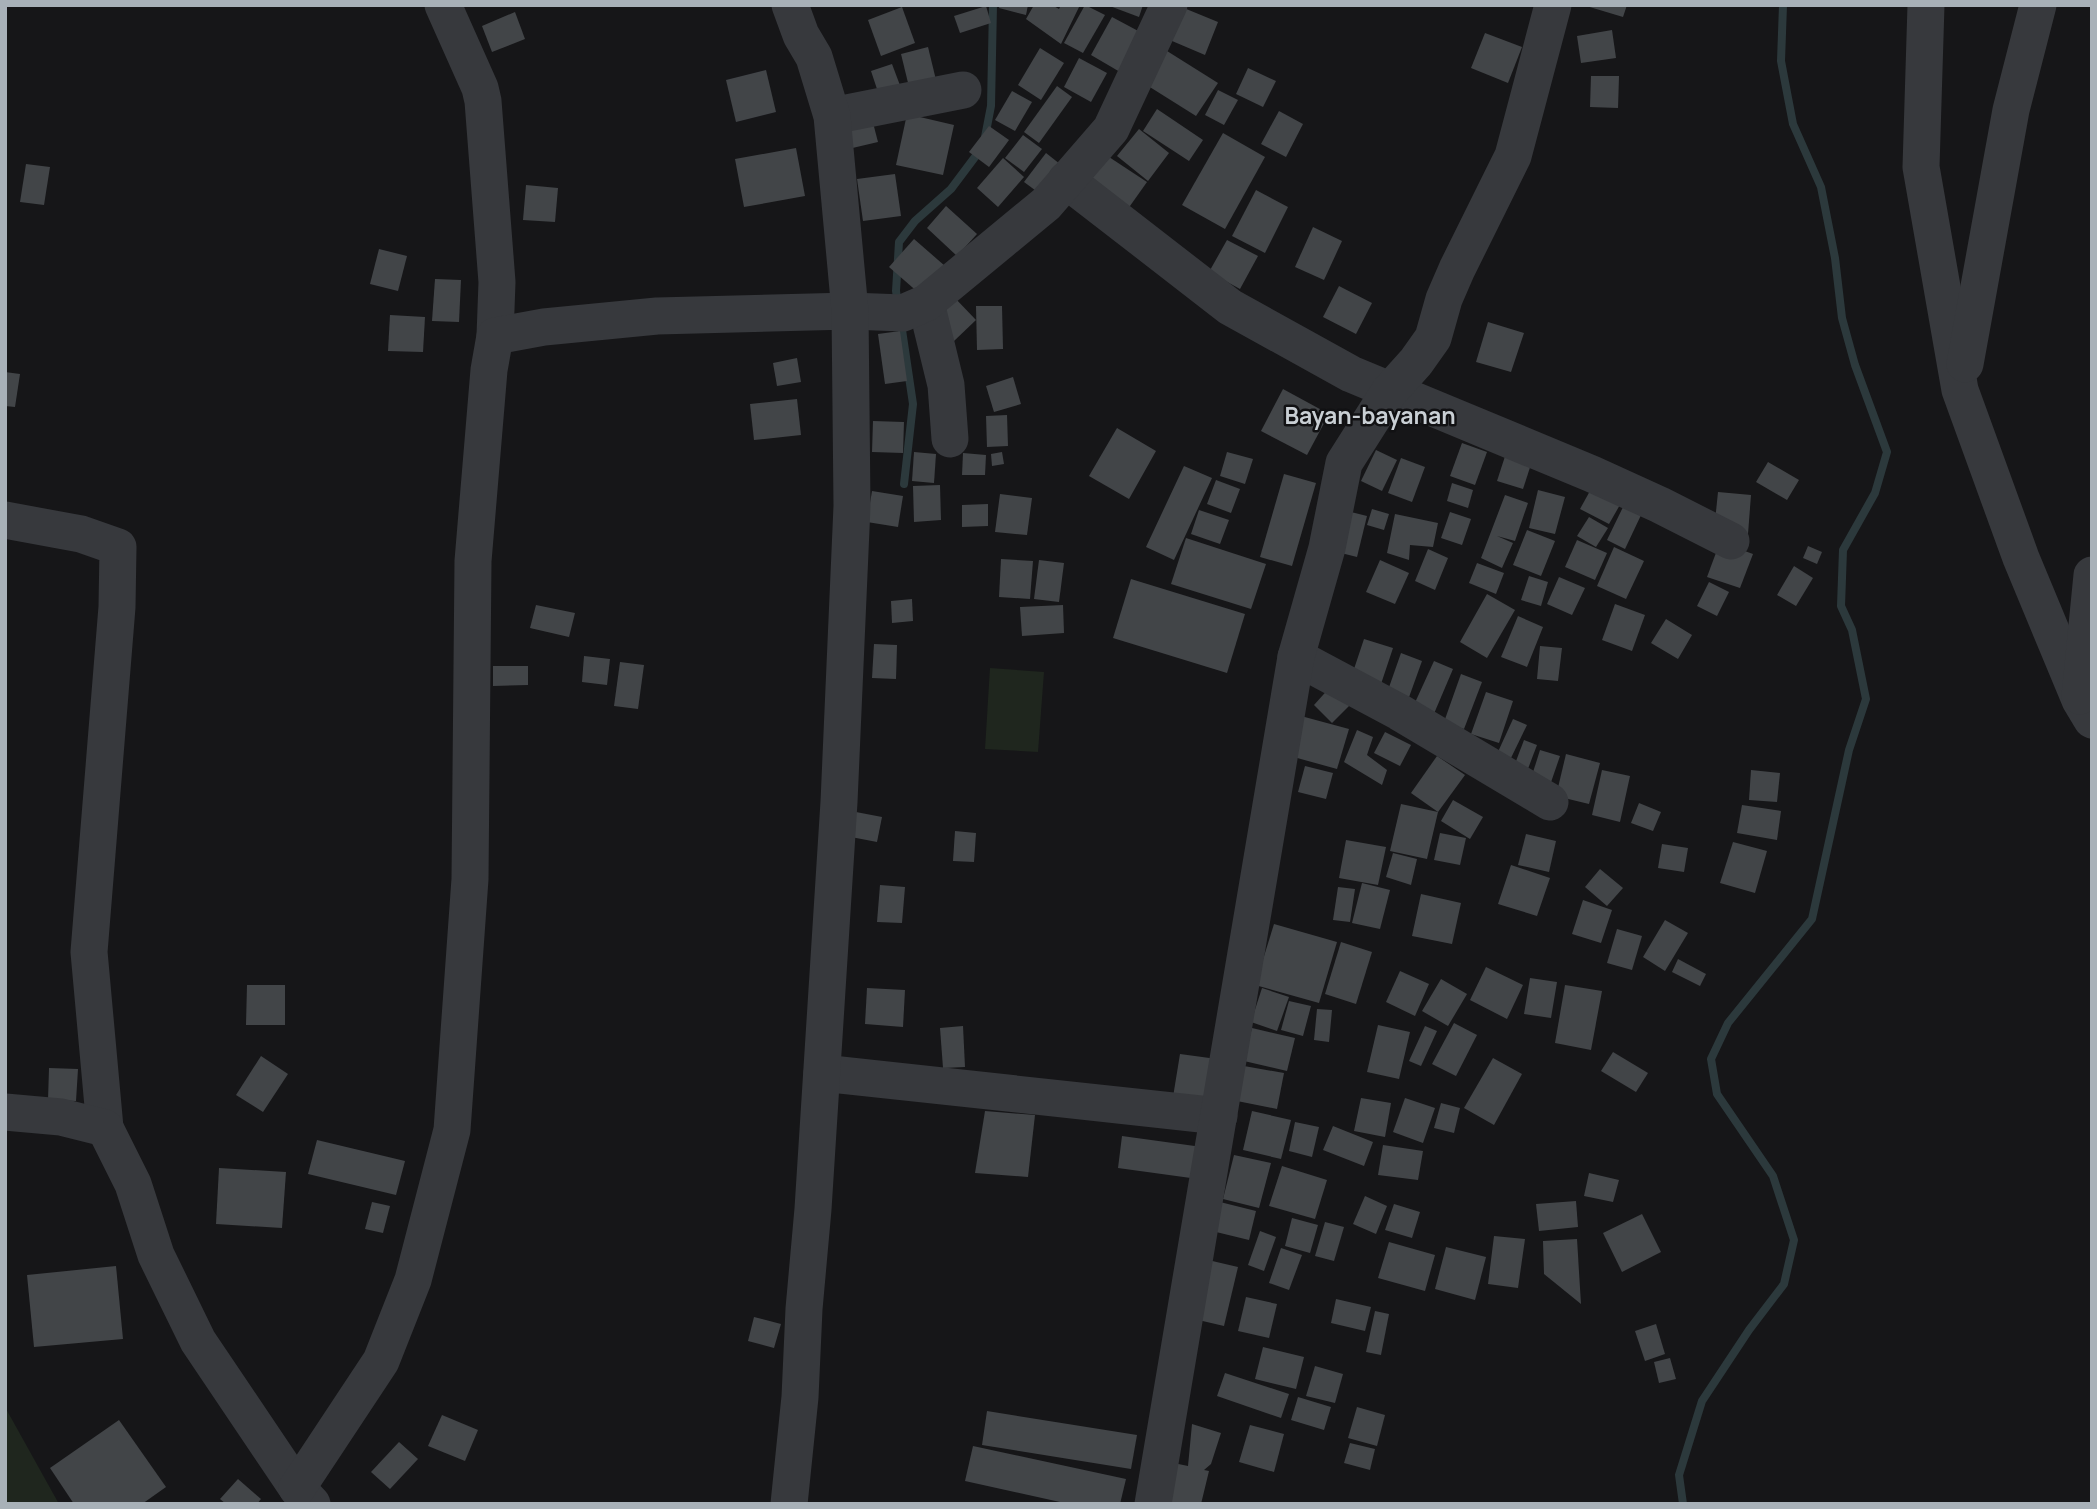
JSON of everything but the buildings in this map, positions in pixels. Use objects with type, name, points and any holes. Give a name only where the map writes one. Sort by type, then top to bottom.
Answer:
[{"type":"street","points":[[5,520],[81,534],[118,547],[117,607],[89,952],[105,1128],[133,1184],[156,1255],[198,1341],[304,1496],[381,1361],[413,1280],[452,1130],[470,879],[473,561],[489,370],[495,336],[497,282],[484,101],[443,5]]},
{"type":"street","points":[[789,1504],[800,1397],[822,1073],[852,541],[850,311],[832,116],[814,57],[801,35],[790,5]]},
{"type":"street","points":[[495,336],[544,327],[657,316],[907,310],[1046,204],[1111,129],[1169,5]]},
{"type":"street","points":[[1153,1504],[1296,657],[1327,548],[1344,463],[1389,391],[1416,362],[1433,338],[1444,299],[1457,269],[1513,156],[1553,5]]},
{"type":"street","points":[[1926,5],[1921,167],[1960,390],[2021,558],[2086,710]]},
{"type":"street","points":[[1960,390],[2011,110],[2038,5]]},
{"type":"street","points":[[832,116],[963,90]]},
{"type":"street","points":[[1066,180],[1230,307],[1352,374],[1592,474],[1731,541]]},
{"type":"street","points":[[907,310],[946,385],[950,439]]},
{"type":"street","points":[[2086,710],[2092,575]]},
{"type":"street","points":[[1296,657],[1399,712],[1550,802]]},
{"type":"street","points":[[822,1073],[1219,1116]]},
{"type":"street","points":[[5,1112],[61,1117],[105,1128]]},
{"type":"shaded area","points":[[990,668],[1044,672],[1038,752],[985,749]]},
{"type":"shaded area","points":[[5,1407],[59,1504],[5,1504]]},
{"type":"waterway","points":[[985,137],[991,106],[993,5]]},
{"type":"waterway","points":[[1683,1504],[1679,1475],[1702,1401],[1749,1330],[1784,1284],[1794,1240],[1773,1176],[1717,1094],[1711,1059],[1728,1023],[1812,919],[1849,750],[1866,699],[1852,630],[1841,606],[1843,550],[1875,493],[1887,452],[1855,365],[1842,318],[1835,258],[1821,187],[1793,124],[1781,61],[1783,5]]},
{"type":"waterway","points":[[898,304],[896,291],[899,242],[915,221],[951,189],[981,149]]},
{"type":"waterway","points":[[901,323],[913,404],[904,484]]},
{"type":"district","name":"Bayan-bayanan","points":[[1370,416]]}]
